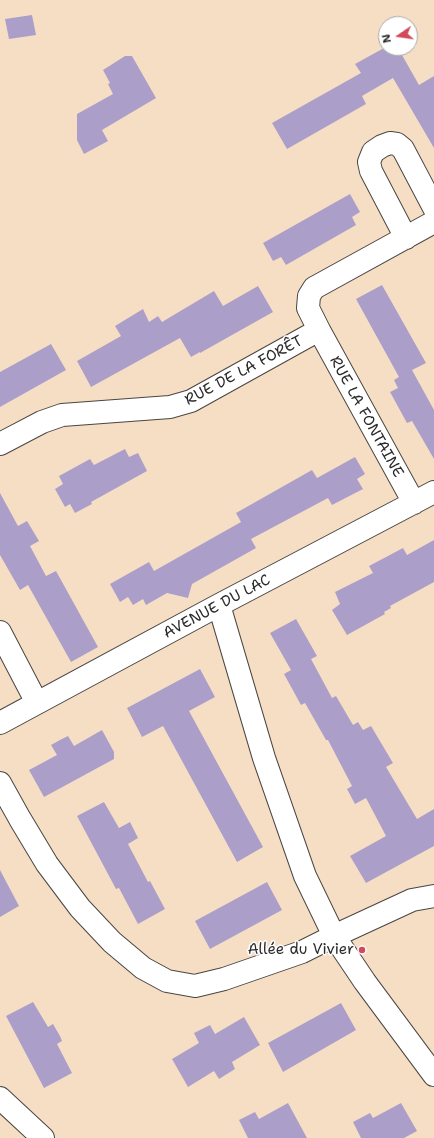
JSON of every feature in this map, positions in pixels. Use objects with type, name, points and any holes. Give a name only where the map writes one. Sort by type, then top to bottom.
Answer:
[{"type":"street","points":[[406,238],[371,171],[369,162],[373,152],[390,143],[397,144],[403,149],[434,208]]},
{"type":"street","name":"RUE DE LA FORÊT","points":[[0,444],[42,422],[62,415],[170,407],[191,401],[319,330],[308,308],[309,296],[314,288],[434,222]]},
{"type":"street","name":"RUE LA FONTAINE","points":[[319,330],[414,503]]},
{"type":"street","name":"AVENUE DU LAC","points":[[0,723],[219,605],[434,492]]},
{"type":"street","points":[[219,605],[264,758],[306,876],[334,936],[365,982],[434,1075]]},
{"type":"street","points":[[0,632],[37,703]]},
{"type":"street","points":[[0,783],[47,864],[80,908],[112,942],[143,968],[167,981],[196,986],[224,979],[302,952],[412,900],[434,896]]},
{"type":"street","points":[[0,1098],[43,1138]]},
{"type":"building","points":[[32,15],[36,35],[9,39],[5,19]]},
{"type":"building","points":[[378,51],[378,56],[403,56],[419,85],[434,76],[434,148],[393,78],[362,96],[366,104],[287,149],[272,123],[361,73],[355,64]]},
{"type":"building","points":[[125,56],[132,56],[156,98],[102,130],[108,141],[84,154],[77,140],[77,114],[113,94],[108,84],[110,83],[103,70]]},
{"type":"building","points":[[350,194],[360,212],[352,217],[356,225],[286,265],[281,257],[273,261],[263,243]]},
{"type":"building","points":[[382,285],[426,363],[412,370],[434,410],[434,459],[412,421],[407,423],[390,392],[398,388],[394,380],[399,377],[356,299]]},
{"type":"building","points":[[258,286],[273,312],[191,357],[180,338],[91,387],[77,361],[121,336],[115,326],[143,309],[149,322],[158,316],[162,322],[214,291],[223,306]]},
{"type":"building","points":[[51,344],[66,370],[0,407],[0,372]]},
{"type":"building","points":[[125,449],[129,457],[138,453],[147,471],[91,502],[92,504],[75,513],[70,504],[65,507],[55,489],[63,484],[59,476],[90,459],[94,465]]},
{"type":"building","points":[[355,457],[365,474],[357,479],[363,489],[332,505],[328,498],[251,539],[256,548],[192,584],[188,598],[167,593],[146,605],[143,599],[133,605],[128,597],[120,602],[110,584],[149,562],[154,571],[241,522],[236,513],[312,470],[317,478]]},
{"type":"building","points":[[0,493],[18,526],[27,521],[39,541],[30,546],[46,576],[56,571],[98,647],[71,662],[28,585],[20,590],[0,555]]},
{"type":"building","points":[[434,540],[434,582],[390,606],[391,608],[384,612],[385,614],[347,635],[332,610],[340,604],[335,592],[373,573],[369,566],[403,548],[407,555]]},
{"type":"building","points":[[296,619],[317,656],[311,659],[332,698],[336,696],[353,725],[358,722],[363,730],[371,726],[393,763],[386,767],[417,819],[434,809],[434,846],[366,883],[350,856],[386,836],[366,798],[355,804],[347,789],[352,786],[328,740],[326,740],[305,703],[301,705],[284,674],[291,670],[270,633]]},
{"type":"building","points":[[200,669],[215,697],[189,711],[263,847],[237,862],[163,726],[142,737],[127,708]]},
{"type":"building","points":[[102,730],[114,752],[114,759],[44,797],[29,770],[57,755],[51,745],[60,740],[68,736],[74,746]]},
{"type":"building","points":[[104,802],[119,828],[130,822],[138,838],[128,844],[148,882],[150,881],[165,909],[138,924],[119,888],[116,889],[77,816]]},
{"type":"building","points":[[0,870],[19,906],[0,917]]},
{"type":"building","points":[[267,882],[282,910],[210,949],[195,921]]},
{"type":"building","points":[[33,1002],[48,1027],[53,1024],[60,1036],[62,1041],[57,1044],[72,1073],[44,1088],[6,1016]]},
{"type":"building","points":[[341,1003],[356,1030],[283,1072],[268,1043]]},
{"type":"building","points":[[244,1017],[260,1045],[232,1062],[235,1069],[219,1079],[214,1071],[188,1087],[172,1059],[199,1043],[194,1033],[210,1025],[215,1034]]},
{"type":"building","points":[[288,1103],[307,1138],[248,1138],[239,1120],[255,1112],[259,1119]]},
{"type":"building","points":[[401,1103],[417,1131],[404,1138],[361,1138],[353,1122],[370,1113],[373,1118]]},
{"type":"place","name":"Allée du Vivier","points":[[362,950]]}]
